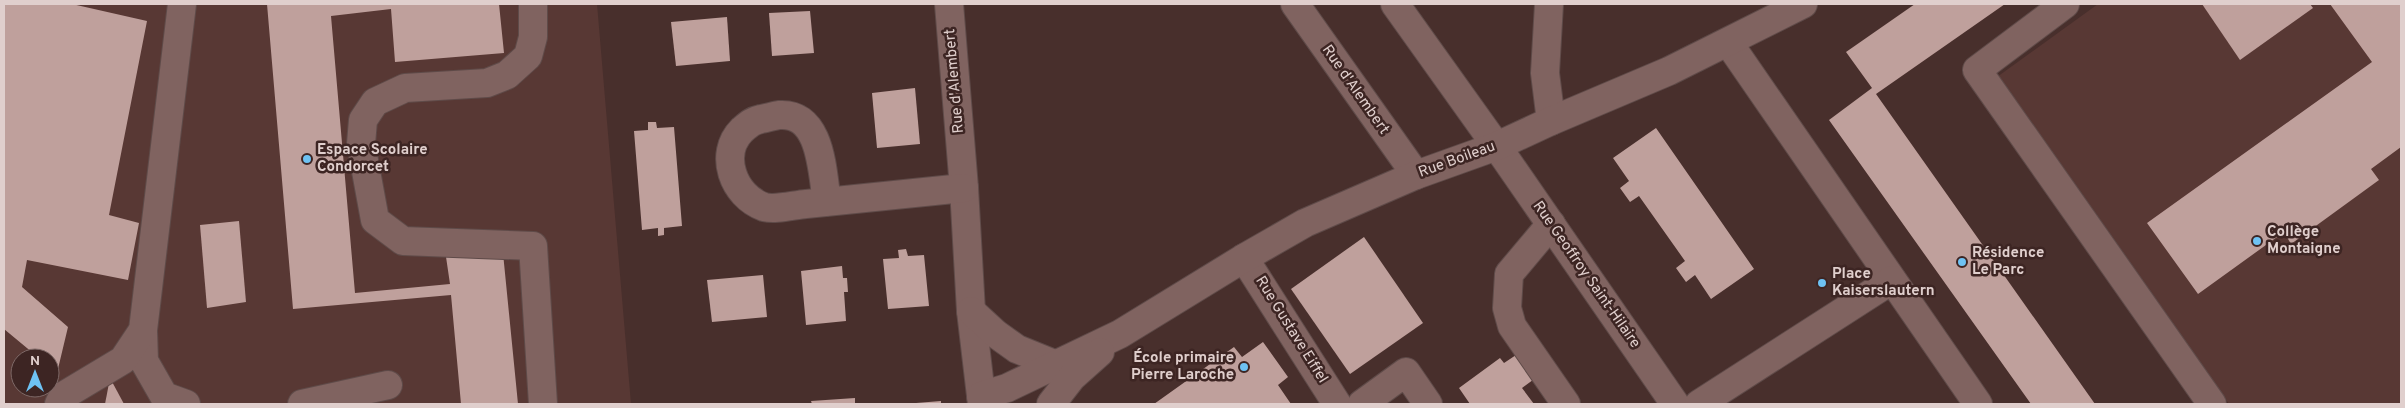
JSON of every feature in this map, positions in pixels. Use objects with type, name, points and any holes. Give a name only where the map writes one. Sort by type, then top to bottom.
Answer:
[{"type":"street","points":[[182,4],[143,330],[144,362],[164,396],[186,404]]},
{"type":"street","points":[[533,4],[533,37],[528,56],[507,75],[487,83],[405,88],[375,102],[363,120],[361,144],[375,220],[404,241],[534,246],[543,404]]},
{"type":"street","name":"Rue d'Alembert","points":[[949,4],[964,188],[971,311],[982,400]]},
{"type":"street","name":"Rue d'Alembert","points":[[1295,4],[1416,175]]},
{"type":"street","points":[[1395,4],[1497,146]]},
{"type":"street","points":[[1549,4],[1545,73],[1551,121]]},
{"type":"street","name":"Rue Boileau","points":[[982,400],[1120,334],[1244,258],[1305,224],[1416,175],[1497,146],[1669,71],[1803,4]]},
{"type":"street","points":[[2065,4],[1977,70],[2212,404]]},
{"type":"street","points":[[1728,42],[1892,280],[1969,401]]},
{"type":"street","name":"Rue Geoffroy Saint-Hilaire","points":[[1497,146],[1675,404]]},
{"type":"street","points":[[827,202],[964,188]]},
{"type":"street","points":[[1551,224],[1509,274],[1507,308],[1512,326],[1566,404]]},
{"type":"street","name":"Rue Gustave Eiffel","points":[[1244,258],[1337,404]]},
{"type":"street","points":[[1699,404],[1892,280]]},
{"type":"street","points":[[971,311],[996,334],[1017,349],[1054,364]]},
{"type":"street","points":[[59,404],[63,396],[123,360],[143,330]]},
{"type":"street","name":"Rue Boileau","points":[[1051,404],[1072,377],[1120,334]]},
{"type":"street","points":[[1362,404],[1406,372],[1428,404]]},
{"type":"street","points":[[302,404],[388,385]]},
{"type":"shaded area","name":"Espace Scolaire Condorcet","points":[[4,4],[597,4],[631,404],[4,404]]},
{"type":"shaded area","name":"Collège Montaigne","points":[[2098,4],[2401,4],[2401,404],[2229,404],[1997,77]]},
{"type":"building","points":[[4,4],[72,4],[147,21],[109,215],[139,223],[128,280],[27,260],[22,287],[68,327],[60,360],[60,348],[27,348],[4,329]]},
{"type":"building","points":[[267,4],[499,4],[504,53],[395,62],[391,9],[331,16],[355,293],[450,284],[445,250],[503,253],[518,404],[461,404],[451,295],[293,309]]},
{"type":"building","name":"Résidence Le Parc","points":[[1915,4],[2005,4],[1876,94],[2095,404],[2031,404],[1829,120],[1872,88],[1846,52]]},
{"type":"building","points":[[2202,4],[2310,4],[2313,8],[2240,60]]},
{"type":"building","points":[[2330,4],[2401,4],[2401,147],[2371,169],[2379,180],[2291,244],[2284,232],[2198,294],[2147,223],[2372,62]]},
{"type":"building","points":[[810,11],[814,53],[772,56],[769,13]]},
{"type":"building","points":[[727,17],[730,61],[676,66],[671,22]]},
{"type":"building","points":[[915,88],[920,144],[877,148],[872,93]]},
{"type":"building","points":[[648,122],[656,122],[657,128],[674,127],[682,226],[664,228],[664,235],[658,236],[658,228],[642,230],[634,131],[648,130]]},
{"type":"building","points":[[1656,128],[1754,269],[1711,299],[1695,275],[1686,282],[1676,268],[1685,261],[1639,196],[1630,202],[1620,188],[1629,181],[1613,158]]},
{"type":"building","points":[[239,221],[246,302],[207,308],[200,225]]},
{"type":"building","points":[[1364,237],[1423,323],[1350,374],[1291,289]]},
{"type":"building","points":[[906,249],[908,256],[924,255],[929,306],[888,309],[883,259],[899,258],[898,250]]},
{"type":"building","points":[[842,266],[843,278],[847,278],[848,292],[844,292],[846,321],[806,325],[801,271]]},
{"type":"building","points":[[763,275],[767,317],[712,322],[707,280]]},
{"type":"building","name":"École primaire Pierre Laroche","points":[[1263,342],[1288,377],[1278,385],[1291,404],[1154,404],[1234,347],[1242,357]]},
{"type":"building","points":[[1519,353],[1537,377],[1522,388],[1534,404],[1470,404],[1459,388],[1500,358],[1504,363]]},
{"type":"building","points":[[110,378],[124,404],[105,404]]},
{"type":"building","points":[[855,398],[855,404],[812,404],[811,401]]},
{"type":"building","points":[[941,401],[941,404],[916,404],[916,403]]},
{"type":"place","name":"Espace Scolaire Condorcet","points":[[307,159]]},
{"type":"place","name":"Collège Montaigne","points":[[2257,241]]},
{"type":"place","name":"Résidence Le Parc","points":[[1962,262]]},
{"type":"place","name":"Place Kaiserslautern","points":[[1822,283]]},
{"type":"place","name":"École primaire Pierre Laroche","points":[[1244,367]]}]
